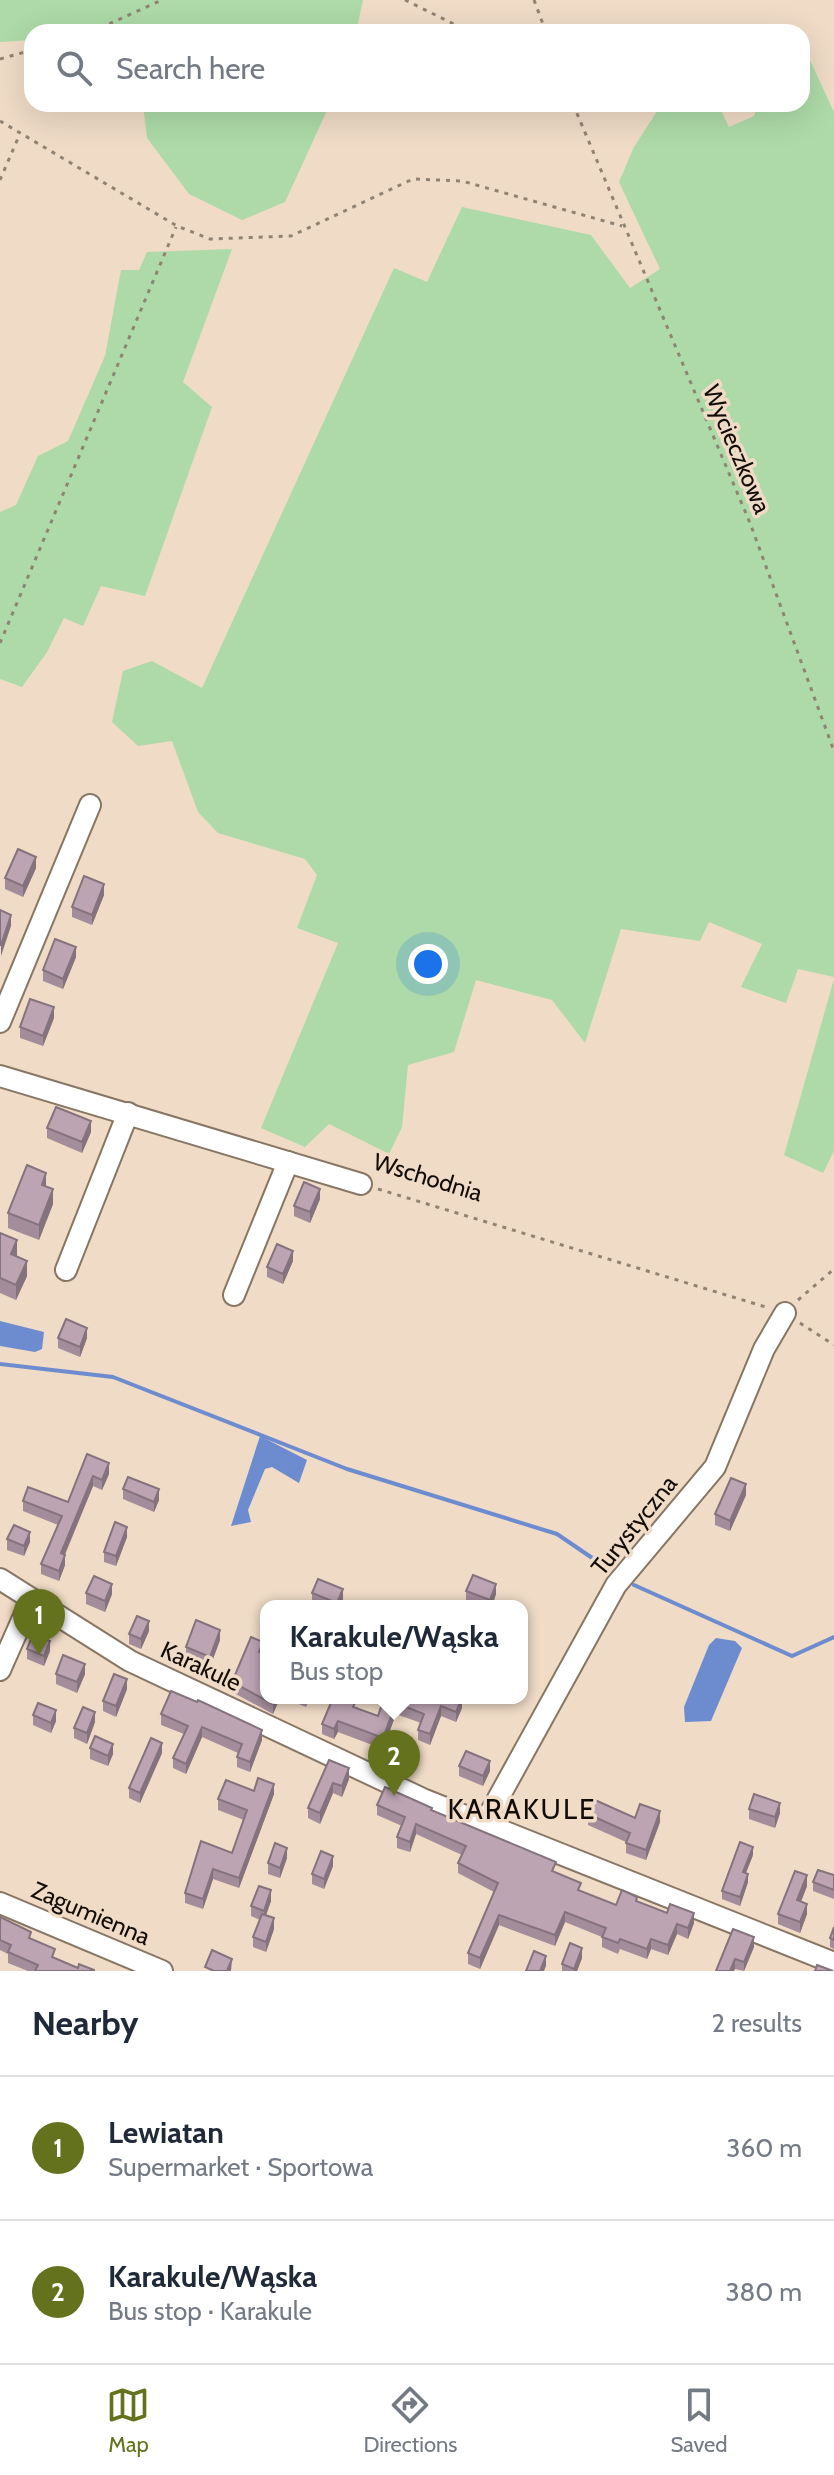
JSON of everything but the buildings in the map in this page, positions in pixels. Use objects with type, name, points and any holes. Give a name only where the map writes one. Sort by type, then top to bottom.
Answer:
[{"type":"street","points":[[0,1022],[90,805]]},
{"type":"street","name":"Wschodnia","points":[[0,1076],[361,1184]]},
{"type":"street","points":[[66,1270],[128,1113]]},
{"type":"street","points":[[234,1295],[288,1162]]},
{"type":"street","name":"Turystyczna","points":[[484,1824],[616,1585],[715,1467],[764,1349],[785,1313]]},
{"type":"street","name":"Karakule","points":[[0,1579],[130,1661],[484,1824],[807,1962],[834,1963]]},
{"type":"street","points":[[0,1670],[31,1600]]},
{"type":"street","name":"Zagumienna","points":[[0,1903],[162,1971]]},
{"type":"path","points":[[109,24],[162,0]]},
{"type":"path","points":[[405,0],[454,24]]},
{"type":"path","points":[[534,0],[543,24]]},
{"type":"path","points":[[0,59],[24,52]]},
{"type":"path","name":"Wycieczkowa","points":[[576,112],[596,166],[750,523],[834,751]]},
{"type":"path","points":[[0,121],[177,226],[210,239],[291,236],[413,179],[462,181],[622,226]]},
{"type":"path","points":[[0,180],[20,134]]},
{"type":"path","points":[[0,643],[177,226]]},
{"type":"path","name":"Wschodnia","points":[[361,1184],[785,1313],[834,1345]]},
{"type":"path","points":[[785,1313],[834,1269]]},
{"type":"green space","points":[[0,0],[363,0],[358,24],[24,24],[24,40],[0,42]]},
{"type":"green space","points":[[810,60],[834,112],[834,977],[798,969],[786,1003],[741,987],[762,944],[709,922],[700,941],[621,929],[585,1043],[552,1000],[476,980],[454,1052],[408,1065],[402,1127],[389,1154],[329,1124],[305,1147],[261,1128],[338,943],[297,928],[317,875],[305,859],[218,833],[198,812],[172,741],[138,746],[112,722],[123,671],[152,661],[202,688],[394,268],[427,282],[462,207],[591,235],[630,288],[660,269],[619,182],[634,147],[656,112],[722,112],[729,127],[754,116],[755,112],[810,112]]},
{"type":"green space","points":[[144,112],[326,112],[285,202],[242,220],[189,194],[147,138]]},
{"type":"green space","points":[[232,249],[183,382],[212,407],[145,596],[101,586],[83,626],[64,618],[47,652],[22,687],[0,679],[0,512],[16,505],[38,456],[68,441],[105,356],[121,270],[139,270],[147,252]]},
{"type":"green space","points":[[834,979],[834,1151],[823,1173],[784,1155]]},
{"type":"water","points":[[0,1321],[44,1332],[42,1349],[35,1352],[0,1346]]},
{"type":"water","points":[[260,1436],[307,1460],[299,1483],[272,1467],[265,1469],[248,1510],[251,1522],[231,1526]]},
{"type":"water","points":[[716,1638],[735,1641],[742,1648],[711,1721],[685,1722],[684,1707],[709,1645]]},
{"type":"waterway","points":[[0,1364],[113,1377],[347,1469],[557,1534],[604,1566]]},
{"type":"waterway","points":[[634,1585],[792,1656],[834,1637]]},
{"type":"place","name":"Lewiatan","points":[[39,1655]]},
{"type":"place","name":"Karakule/Wąska","points":[[394,1796]]},
{"type":"district","name":"KARAKULE","points":[[522,1809]]}]
